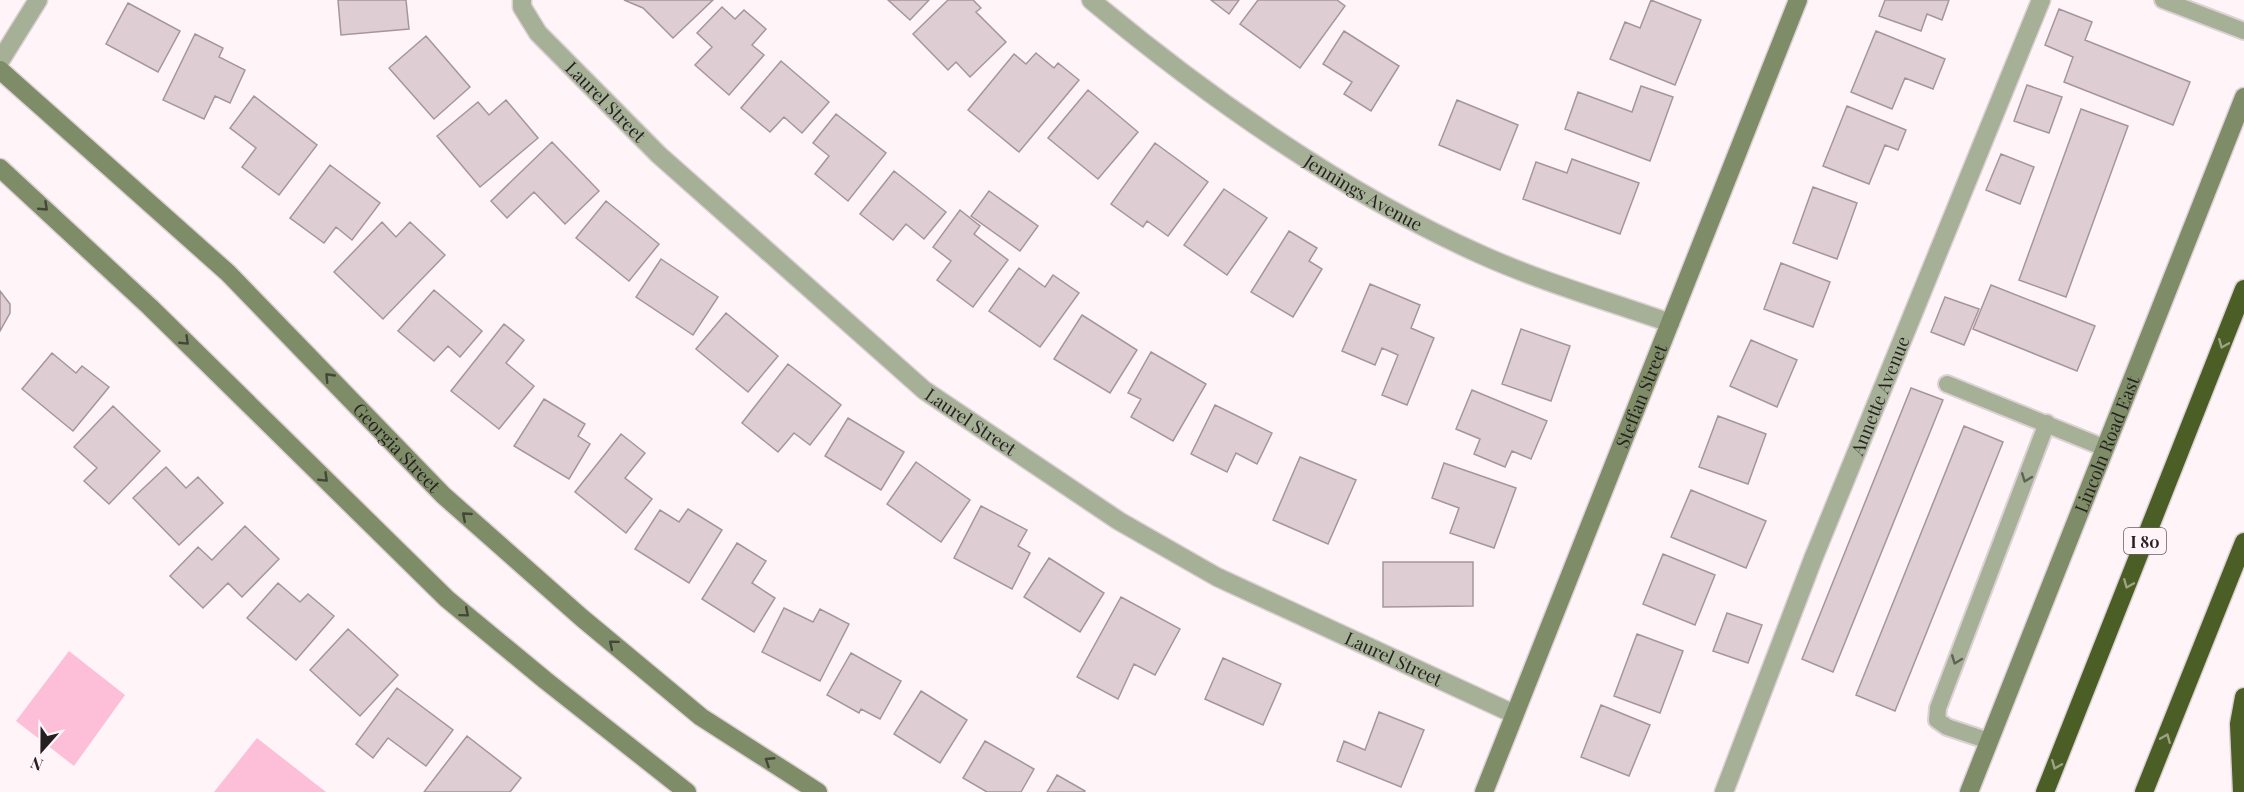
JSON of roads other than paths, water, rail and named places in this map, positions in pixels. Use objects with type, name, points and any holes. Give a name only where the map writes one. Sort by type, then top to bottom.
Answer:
[{"type":"highway","name":"I 80","points":[[2045,792],[2244,289]]},
{"type":"highway","points":[[2144,792],[2244,542]]},
{"type":"highway","points":[[2242,792],[2239,724],[2244,697]]},
{"type":"main road","name":"Steffan Street","points":[[1484,792],[1798,0]]},
{"type":"main road","name":"Georgia Street","points":[[0,70],[228,273],[443,495],[469,518],[701,717],[818,792]]},
{"type":"main road","name":"Lincoln Road East","points":[[1969,792],[2244,97]]},
{"type":"main road","points":[[0,168],[150,307],[447,598],[553,687],[687,792]]},
{"type":"street","points":[[0,61],[38,0]]},
{"type":"street","name":"Laurel Street","points":[[522,0],[522,7],[538,33],[659,155],[924,390],[1119,521],[1217,577],[1514,714]]},
{"type":"street","name":"Jennings Avenue","points":[[1091,0],[1156,54],[1358,192],[1482,255],[1670,323]]},
{"type":"street","name":"Annette Avenue","points":[[1724,792],[1818,548],[2041,0]]},
{"type":"lane","points":[[2163,0],[2244,31]]},
{"type":"lane","points":[[1947,384],[2105,448]]},
{"type":"lane","points":[[1989,741],[1947,727],[1937,720],[1938,708],[2047,423]]}]
